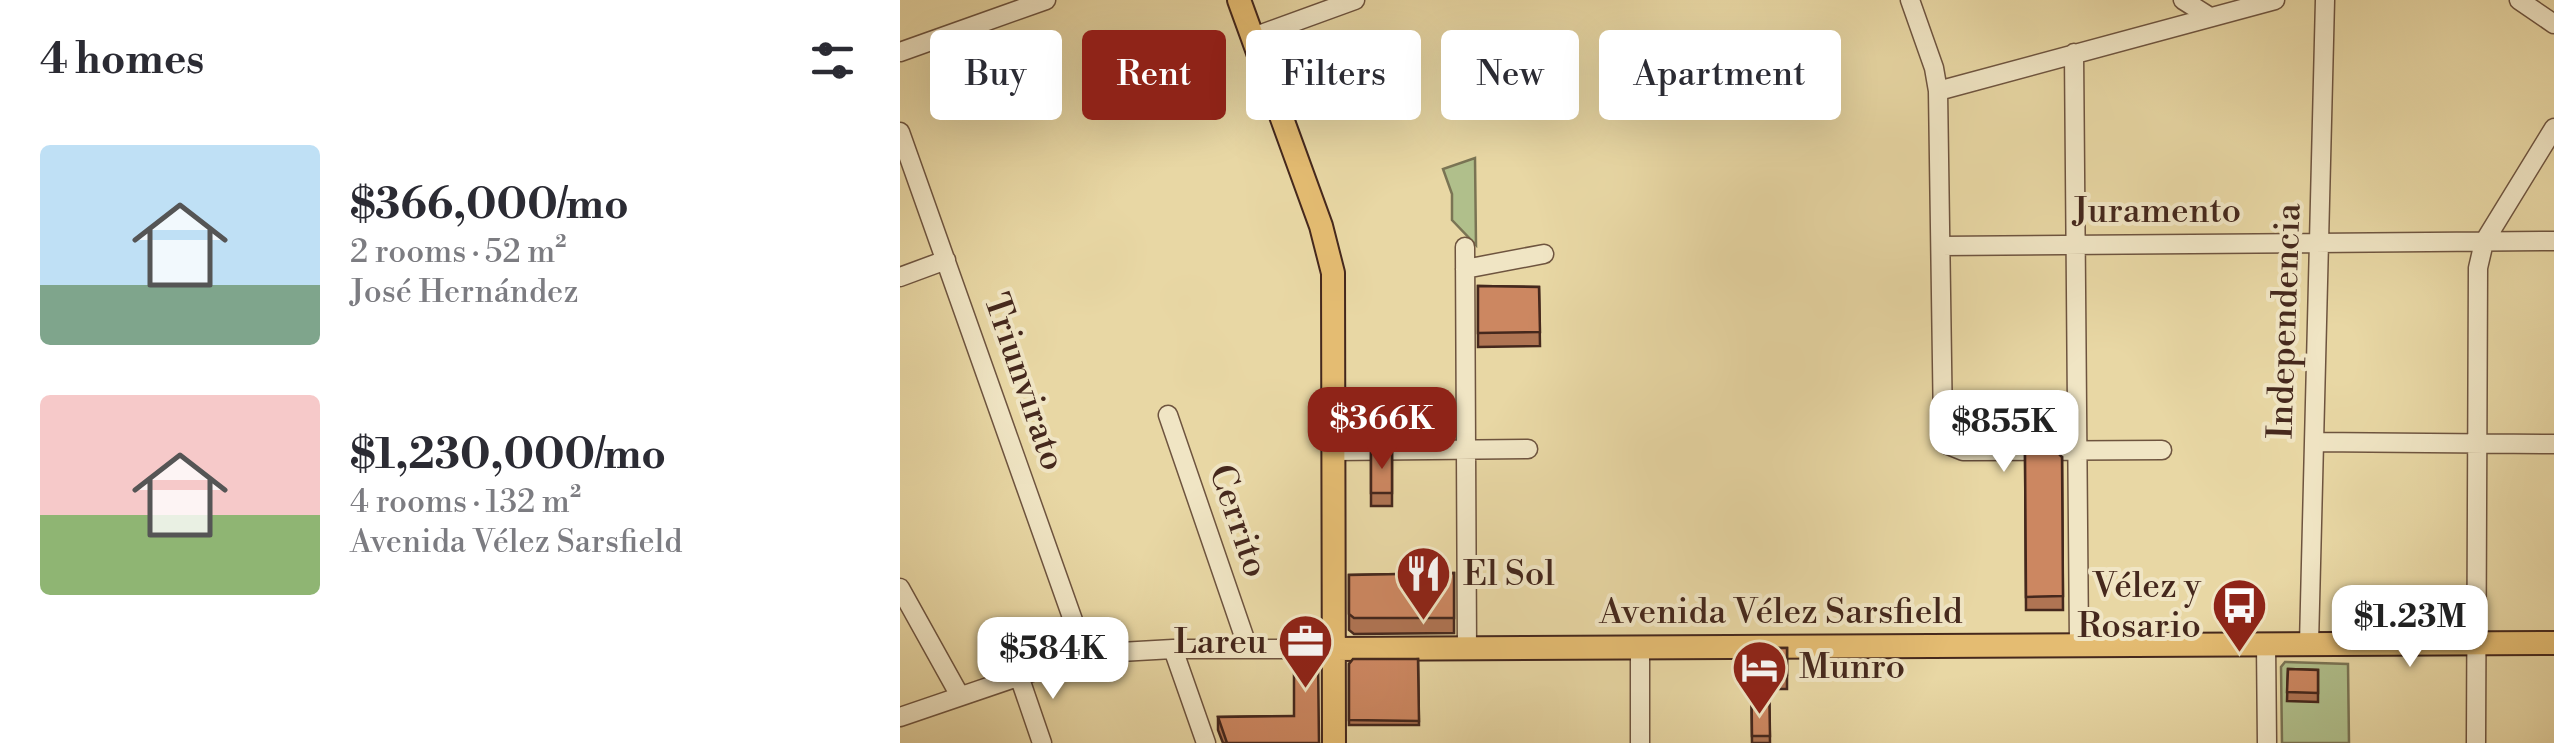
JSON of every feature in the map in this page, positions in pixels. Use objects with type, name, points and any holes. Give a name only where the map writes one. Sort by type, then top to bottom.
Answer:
[{"type":"main road","points":[[1240,0],[1251,30]]},
{"type":"main road","points":[[1283,120],[1321,226],[1333,273],[1334,743]]},
{"type":"main road","name":"Avenida Vélez Sarsfield","points":[[1332,649],[2554,643]]},
{"type":"street","points":[[1272,30],[1355,0]]},
{"type":"street","points":[[1910,0],[1938,91],[1943,429],[1948,445],[1963,452],[2162,450]]},
{"type":"street","points":[[2184,0],[2210,17]]},
{"type":"street","points":[[1938,91],[2275,0]]},
{"type":"street","name":"Independencia","points":[[2309,644],[2325,0]]},
{"type":"street","points":[[2519,0],[2554,24]]},
{"type":"street","points":[[900,52],[1042,1]]},
{"type":"street","points":[[2074,53],[2079,645]]},
{"type":"street","points":[[2476,743],[2478,268],[2484,242],[2554,128]]},
{"type":"street","name":"Triunvirato","points":[[900,132],[1085,654]]},
{"type":"street","name":"Juramento","points":[[1941,246],[2554,241]]},
{"type":"street","points":[[1465,247],[1467,650]]},
{"type":"street","points":[[1465,269],[1544,254]]},
{"type":"street","points":[[900,277],[946,260]]},
{"type":"street","name":"Cerrito","points":[[1168,415],[1248,648]]},
{"type":"street","points":[[2314,442],[2554,444]]},
{"type":"street","points":[[1333,451],[1528,449]]},
{"type":"street","points":[[900,588],[960,696]]},
{"type":"street","points":[[2266,644],[2266,743]]},
{"type":"street","points":[[1640,647],[1640,743]]},
{"type":"street","points":[[1173,649],[1206,743]]},
{"type":"street","name":"Avenida Vélez Sarsfield","points":[[900,717],[1085,654],[1173,649],[1332,649]]},
{"type":"street","points":[[1018,676],[1042,743]]},
{"type":"green space","points":[[1475,158],[1476,245],[1452,220],[1452,194],[1443,169]]},
{"type":"green space","points":[[2285,662],[2348,664],[2349,743],[2282,743],[2281,667]]},
{"type":"building","points":[[1478,286],[1539,287],[1540,332],[1478,333]]},
{"type":"building","points":[[1371,451],[1392,451],[1392,493],[1371,493]]},
{"type":"building","points":[[2025,451],[2056,451],[2062,457],[2063,596],[2026,597]]},
{"type":"building","points":[[1454,573],[1454,618],[1354,618],[1349,614],[1349,575]]},
{"type":"building","name":"Munro","points":[[1751,648],[1787,648],[1787,675],[1769,675],[1770,736],[1752,736]]},
{"type":"building","points":[[1309,649],[1318,658],[1319,743],[1227,743],[1218,717],[1294,716],[1294,650]]},
{"type":"building","points":[[1353,659],[1418,659],[1419,721],[1349,720],[1349,664]]},
{"type":"building","points":[[2288,669],[2318,670],[2318,693],[2287,692]]},
{"type":"place","name":"El Sol","points":[[1424,623]]},
{"type":"place","name":"Vélez y Rosario","points":[[2240,655]]},
{"type":"place","name":"Lareu","points":[[1306,691]]},
{"type":"place","name":"Munro","points":[[1760,716]]}]
